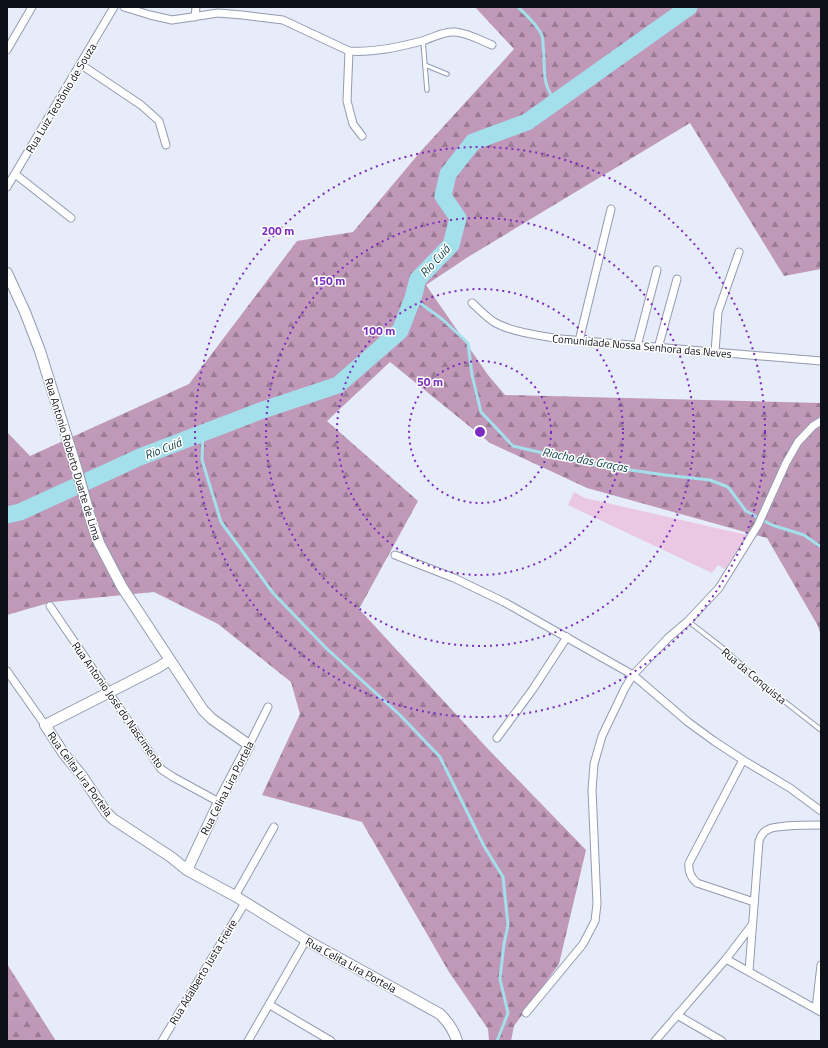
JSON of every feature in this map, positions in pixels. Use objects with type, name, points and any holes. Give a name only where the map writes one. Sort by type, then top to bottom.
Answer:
[{"type":"main road","name":"Rua Antonio Roberto Duarte de Lima","points":[[7,273],[25,312],[40,351],[90,517],[99,543],[110,566],[122,587],[203,710],[212,719],[249,746]]},
{"type":"main road","points":[[45,725],[158,668],[173,663]]},
{"type":"main road","name":"Rua Celita Lira Portela","points":[[45,725],[64,754],[82,776],[106,812],[113,819],[306,940],[440,1014],[448,1021],[455,1032],[457,1041]]},
{"type":"main road","name":"Rua Celina Lira Portela","points":[[189,866],[219,802],[249,746]]},
{"type":"street","points":[[7,50],[32,7]]},
{"type":"street","name":"Rua Luiz Teotônio de Souza","points":[[7,187],[115,7]]},
{"type":"street","points":[[124,7],[172,20],[218,13],[283,20],[349,51],[358,52],[423,40],[439,34],[453,32],[464,34],[492,45]]},
{"type":"street","points":[[195,17],[196,7]]},
{"type":"street","points":[[349,51],[348,101],[353,124],[362,136]]},
{"type":"street","points":[[80,64],[141,105],[159,121],[166,145]]},
{"type":"street","points":[[15,174],[71,218]]},
{"type":"street","points":[[579,341],[611,209]]},
{"type":"street","points":[[715,352],[718,312],[739,252]]},
{"type":"street","points":[[637,346],[657,270]]},
{"type":"street","points":[[658,348],[677,279]]},
{"type":"street","name":"Comunidade Nossa Senhora das Neves","points":[[472,304],[493,321],[505,327],[538,336],[658,348],[821,361]]},
{"type":"street","points":[[526,1013],[583,944],[595,921],[598,904],[592,790],[594,764],[602,736],[625,688],[633,675],[719,588],[758,526],[786,463],[798,442],[813,426],[821,421]]},
{"type":"street","points":[[395,555],[454,578],[504,602],[633,675],[688,722],[743,760],[790,788],[821,811]]},
{"type":"street","name":"Rua Antonio José do Nascimento","points":[[50,606],[161,769],[219,802]]},
{"type":"street","points":[[497,738],[533,689],[567,637]]},
{"type":"street","name":"Rua Celita Lira Portela","points":[[7,671],[45,725]]},
{"type":"street","name":"Rua Celina Lira Portela","points":[[249,746],[268,706]]},
{"type":"street","points":[[743,760],[689,862],[689,869],[693,879],[697,883],[754,902]]},
{"type":"street","points":[[749,971],[759,841],[761,835],[765,831],[773,828],[821,825]]},
{"type":"street","points":[[234,896],[274,827]]},
{"type":"street","name":"Rua Adalberto Justa Freire","points":[[162,1041],[245,903]]},
{"type":"street","points":[[655,1041],[726,959],[752,925]]},
{"type":"street","points":[[248,1041],[306,940]]},
{"type":"street","points":[[726,959],[819,1010],[821,965]]},
{"type":"street","points":[[270,1005],[331,1041]]},
{"type":"street","points":[[677,1014],[722,1041]]},
{"type":"lane","points":[[423,40],[427,90]]},
{"type":"lane","points":[[425,65],[447,74]]},
{"type":"lane","name":"Rua da Conquista","points":[[688,621],[821,730]]},
{"type":"green space","points":[[475,7],[821,7],[821,269],[784,276],[690,123],[468,257],[426,285],[488,375],[505,395],[821,403],[821,637],[818,626],[767,538],[587,488],[490,443],[390,362],[327,421],[418,501],[359,609],[488,749],[586,850],[559,964],[514,1026],[511,1041],[489,1041],[488,1029],[449,972],[362,822],[262,795],[300,714],[291,682],[218,624],[154,592],[52,602],[7,615],[7,432],[30,456],[189,384],[297,241],[353,232],[421,151],[514,49]]},
{"type":"green space","points":[[7,964],[56,1041],[7,1041]]},
{"type":"shaded area","points":[[574,492],[585,498],[747,535],[725,569],[718,565],[712,573],[568,505]]},
{"type":"waterway","points":[[518,7],[535,24],[542,36],[546,81],[551,95],[556,101]]},
{"type":"waterway","name":"Rio Cuiá","points":[[7,515],[20,512],[140,457],[260,411],[338,385],[400,331],[413,298],[418,279],[451,245],[458,218],[443,196],[448,174],[473,142],[527,122],[689,7]]},
{"type":"waterway","name":"Riacho das Graças","points":[[413,298],[442,319],[468,343],[472,375],[481,412],[513,446],[589,464],[710,480],[728,487],[746,511],[772,525],[804,535],[821,547]]},
{"type":"waterway","points":[[203,433],[202,460],[221,522],[273,593],[326,648],[400,715],[440,757],[484,846],[503,877],[508,925],[500,979],[508,1013],[497,1041]]}]
